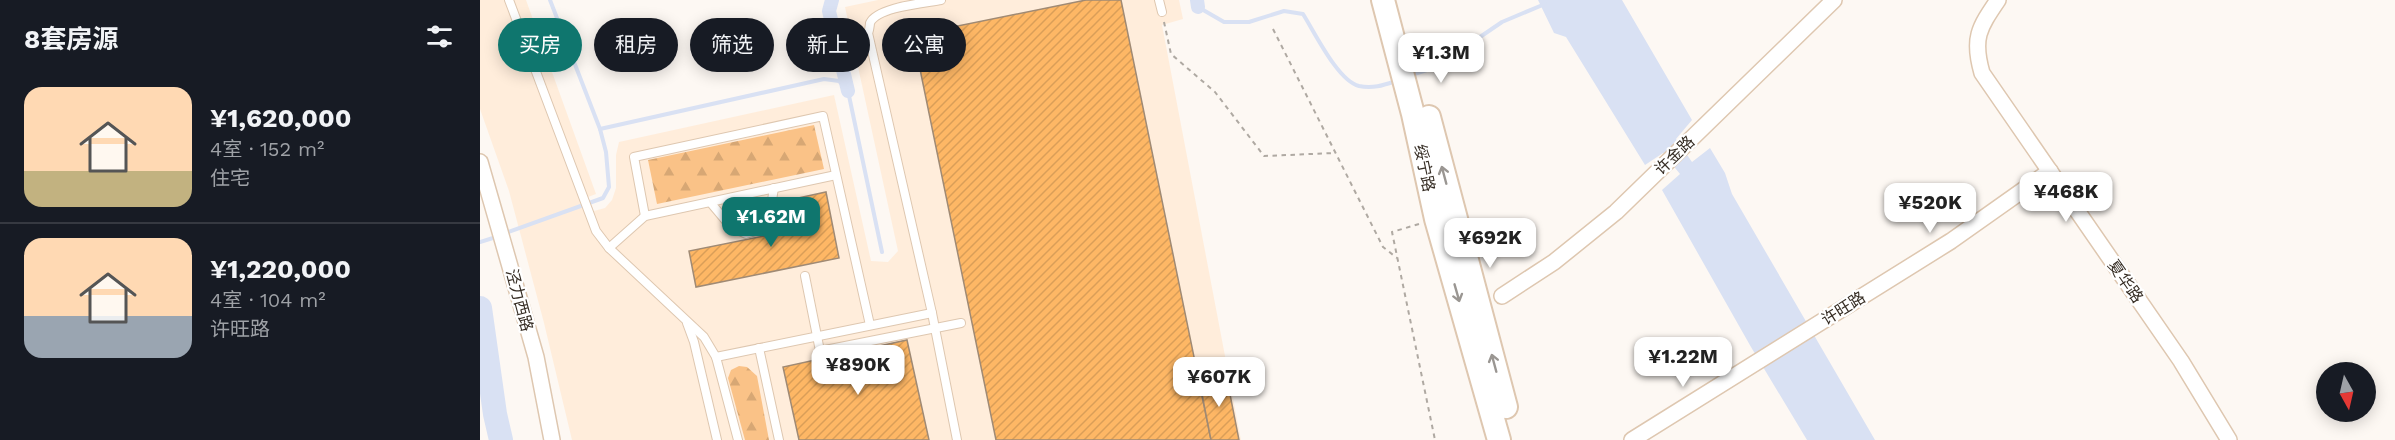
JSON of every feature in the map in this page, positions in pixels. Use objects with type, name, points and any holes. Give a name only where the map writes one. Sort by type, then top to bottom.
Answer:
[{"type":"main road","name":"绥宁路","points":[[1383,0],[1410,74],[1514,440]]},
{"type":"main road","name":"绥宁路","points":[[1398,0],[1410,74]]},
{"type":"main road","name":"绥宁路","points":[[1420,111],[1436,219],[1499,440]]},
{"type":"street","name":"许金路","points":[[1502,296],[1597,229],[1834,0]]},
{"type":"street","name":"夏华路","points":[[1998,0],[1981,25],[1977,38],[1978,60],[1982,73],[2181,361],[2229,440]]},
{"type":"street","name":"泾力西路","points":[[480,162],[536,357],[552,440]]},
{"type":"street","name":"许旺路","points":[[1632,440],[1957,237],[2050,171]]},
{"type":"lane","points":[[509,0],[596,231],[609,248],[704,337],[716,357],[738,440]]},
{"type":"lane","points":[[941,0],[884,11],[875,16],[870,23],[868,33],[932,313],[957,440]]},
{"type":"lane","points":[[1159,0],[1162,12]]},
{"type":"lane","points":[[645,216],[634,157],[823,116],[870,325]]},
{"type":"lane","points":[[609,248],[645,216],[836,175]]},
{"type":"lane","points":[[710,202],[731,227],[746,234],[759,230],[770,212],[774,188]]},
{"type":"lane","points":[[806,276],[820,351],[961,323]]},
{"type":"lane","points":[[716,357],[932,313]]},
{"type":"lane","points":[[687,322],[694,342],[717,440]]},
{"type":"lane","points":[[759,348],[779,440]]},
{"type":"path","points":[[1162,12],[1171,54],[1215,92],[1264,156],[1335,153]]},
{"type":"path","points":[[1273,28],[1383,247],[1397,258]]},
{"type":"path","points":[[1435,440],[1392,232],[1436,219]]},
{"type":"shaded area","points":[[480,0],[526,0],[532,18],[498,18],[498,72],[552,72],[596,194],[588,197],[594,211],[605,208],[612,200],[616,188],[616,155],[619,142],[834,95],[871,261],[888,262],[898,251],[859,72],[870,72],[870,18],[847,18],[845,7],[878,0],[1179,0],[1183,19],[1162,25],[1241,440],[572,440],[509,191],[480,109]]},
{"type":"green space","points":[[814,125],[824,169],[657,204],[648,160]]},
{"type":"green space","points":[[739,366],[747,367],[757,376],[769,440],[745,440],[728,378],[731,370]]},
{"type":"water","points":[[1538,0],[1622,0],[1692,120],[1676,139],[1692,162],[1710,148],[1725,173],[1732,194],[1875,440],[1807,440],[1662,190],[1680,174],[1663,153],[1645,165],[1566,37],[1554,33]]},
{"type":"building","points":[[1086,0],[1121,0],[1211,440],[996,440],[921,72],[966,72],[966,24]]},
{"type":"building","points":[[826,192],[839,258],[696,287],[689,251],[804,228],[798,198]]},
{"type":"building","points":[[907,340],[929,440],[799,440],[783,367]]},
{"type":"building","points":[[1226,374],[1239,440],[1211,440],[1199,379]]},
{"type":"waterway","points":[[503,234],[603,198],[609,187],[606,152],[600,129],[550,0]]},
{"type":"waterway","points":[[832,0],[829,11],[848,91]]},
{"type":"waterway","points":[[1197,0],[1198,7]]},
{"type":"waterway","points":[[1411,75],[1446,64],[1469,52],[1480,37],[1502,22],[1545,4]]},
{"type":"waterway","points":[[1198,7],[1224,22],[1249,22],[1284,11],[1303,14],[1335,66],[1351,82],[1369,87],[1396,81]]},
{"type":"waterway","points":[[600,129],[824,79],[839,81],[848,91],[882,252]]},
{"type":"waterway","points":[[480,242],[496,237]]},
{"type":"waterway","points":[[480,308],[495,414],[501,440]]}]
